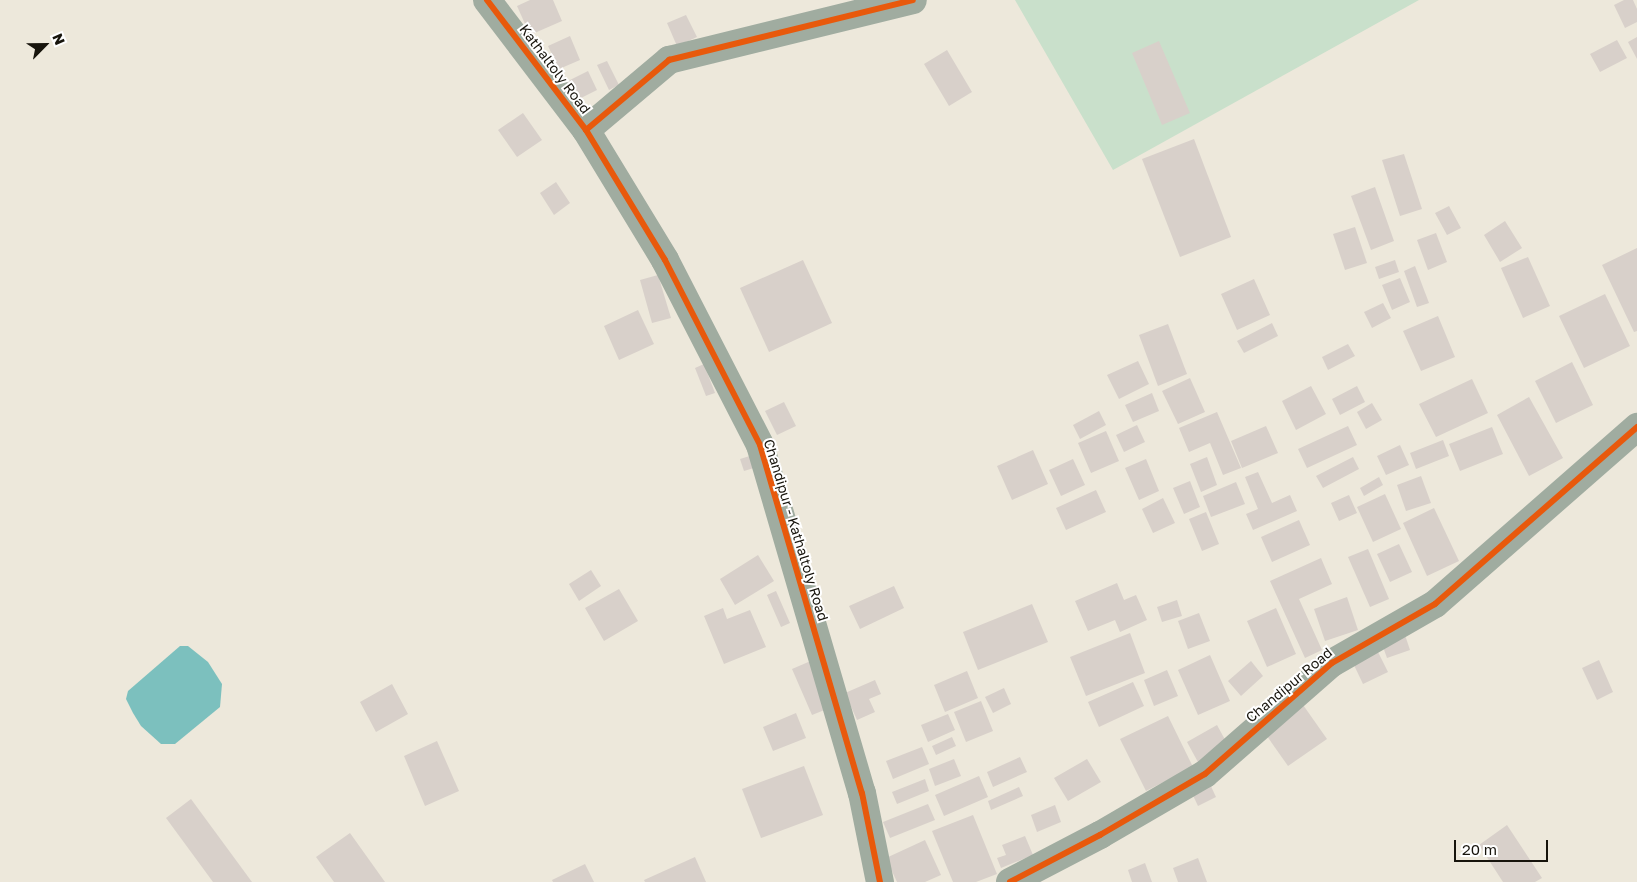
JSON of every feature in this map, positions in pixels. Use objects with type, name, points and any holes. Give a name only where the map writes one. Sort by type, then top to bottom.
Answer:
[{"type":"street","name":"Kathaltoly Road","points":[[487,0],[586,130]]},
{"type":"street","points":[[586,130],[669,60],[913,0]]},
{"type":"street","name":"Chandipur - Kathaltoly Road","points":[[586,130],[665,260],[760,445],[862,793],[880,882]]},
{"type":"street","name":"Chandipur Road","points":[[1010,882],[1100,835],[1205,774],[1332,663],[1435,604],[1637,427]]},
{"type":"green space","points":[[1015,0],[1419,0],[1113,170]]},
{"type":"water","points":[[180,646],[188,646],[208,662],[222,684],[220,707],[175,744],[161,744],[141,726],[126,699],[128,691]]},
{"type":"building","points":[[530,0],[553,0],[562,21],[530,35],[517,6]]},
{"type":"building","points":[[1624,0],[1633,0],[1637,9],[1637,22],[1625,28],[1614,5]]},
{"type":"building","points":[[686,15],[697,37],[677,46],[667,23]]},
{"type":"building","points":[[570,36],[580,60],[559,69],[548,46]]},
{"type":"building","points":[[1637,37],[1637,59],[1628,42]]},
{"type":"building","points":[[1617,40],[1627,58],[1600,72],[1590,54]]},
{"type":"building","points":[[1159,41],[1190,113],[1162,125],[1132,53]]},
{"type":"building","points":[[947,50],[972,92],[949,106],[924,64]]},
{"type":"building","points":[[607,61],[619,85],[609,90],[597,65]]},
{"type":"building","points":[[588,71],[597,90],[567,105],[558,86]]},
{"type":"building","points":[[523,113],[542,140],[517,157],[498,130]]},
{"type":"building","points":[[1194,139],[1231,237],[1180,257],[1142,159]]},
{"type":"building","points":[[1404,154],[1422,209],[1400,216],[1382,160]]},
{"type":"building","points":[[556,182],[570,203],[554,215],[540,193]]},
{"type":"building","points":[[1375,187],[1394,241],[1371,250],[1351,196]]},
{"type":"building","points":[[1449,206],[1461,228],[1447,235],[1435,213]]},
{"type":"building","points":[[1505,221],[1522,248],[1500,262],[1484,235]]},
{"type":"building","points":[[1355,227],[1367,263],[1345,270],[1333,234]]},
{"type":"building","points":[[1436,233],[1447,262],[1428,270],[1417,240]]},
{"type":"building","points":[[1637,248],[1637,331],[1634,332],[1602,265]]},
{"type":"building","points":[[1528,257],[1550,306],[1523,318],[1501,268]]},
{"type":"building","points":[[803,260],[832,323],[769,352],[740,288]]},
{"type":"building","points":[[1395,260],[1399,272],[1379,279],[1375,267]]},
{"type":"building","points":[[1415,266],[1429,303],[1417,307],[1404,271]]},
{"type":"building","points":[[658,275],[671,318],[652,323],[640,280]]},
{"type":"building","points":[[1400,278],[1410,302],[1392,310],[1382,285]]},
{"type":"building","points":[[1254,279],[1270,315],[1237,330],[1221,294]]},
{"type":"building","points":[[1605,294],[1630,346],[1584,368],[1559,316]]},
{"type":"building","points":[[1383,303],[1391,318],[1372,328],[1364,312]]},
{"type":"building","points":[[638,310],[654,344],[619,360],[604,326]]},
{"type":"building","points":[[1438,316],[1455,357],[1421,371],[1403,331]]},
{"type":"building","points":[[1272,323],[1278,336],[1244,353],[1237,341]]},
{"type":"building","points":[[1168,324],[1187,374],[1158,386],[1139,335]]},
{"type":"building","points":[[1348,344],[1355,356],[1328,370],[1322,357]]},
{"type":"building","points":[[1138,361],[1149,384],[1119,399],[1107,375]]},
{"type":"building","points":[[1572,362],[1593,405],[1556,423],[1535,381]]},
{"type":"building","points":[[704,364],[715,393],[706,396],[695,368]]},
{"type":"building","points":[[1190,378],[1205,412],[1178,424],[1162,391]]},
{"type":"building","points":[[1472,379],[1488,413],[1436,437],[1419,404]]},
{"type":"building","points":[[1311,386],[1326,414],[1296,430],[1282,401]]},
{"type":"building","points":[[1357,386],[1365,402],[1340,415],[1332,399]]},
{"type":"building","points":[[1152,393],[1159,411],[1133,422],[1125,405]]},
{"type":"building","points":[[1529,397],[1563,458],[1529,476],[1497,415]]},
{"type":"building","points":[[784,402],[796,426],[777,435],[765,411]]},
{"type":"building","points":[[1372,403],[1382,420],[1366,429],[1357,412]]},
{"type":"building","points":[[1099,411],[1106,425],[1080,439],[1073,425]]},
{"type":"building","points":[[1217,412],[1241,468],[1223,475],[1210,443],[1189,452],[1179,428]]},
{"type":"building","points":[[1137,425],[1145,442],[1124,452],[1116,435]]},
{"type":"building","points":[[1266,426],[1278,453],[1242,468],[1231,441]]},
{"type":"building","points":[[1348,426],[1357,445],[1307,468],[1298,449]]},
{"type":"building","points":[[1492,427],[1503,454],[1460,471],[1449,444]]},
{"type":"building","points":[[1106,431],[1119,461],[1091,473],[1078,443]]},
{"type":"building","points":[[1443,440],[1449,456],[1416,469],[1410,453]]},
{"type":"building","points":[[1400,445],[1409,465],[1386,475],[1377,456]]},
{"type":"building","points":[[1033,450],[1048,484],[1012,500],[997,466]]},
{"type":"building","points":[[753,455],[757,467],[744,471],[740,459]]},
{"type":"building","points":[[1207,457],[1217,485],[1201,492],[1190,464]]},
{"type":"building","points":[[1353,457],[1359,469],[1323,488],[1316,476]]},
{"type":"building","points":[[1073,459],[1085,485],[1061,496],[1049,470]]},
{"type":"building","points":[[1146,459],[1159,491],[1139,500],[1125,468]]},
{"type":"building","points":[[1258,472],[1272,503],[1290,495],[1297,511],[1253,530],[1246,514],[1258,509],[1245,477]]},
{"type":"building","points":[[1421,476],[1431,503],[1406,511],[1397,485]]},
{"type":"building","points":[[1379,477],[1383,485],[1364,496],[1360,488]]},
{"type":"building","points":[[1190,481],[1200,507],[1184,514],[1173,488]]},
{"type":"building","points":[[1236,482],[1245,504],[1211,517],[1203,496]]},
{"type":"building","points":[[1096,490],[1106,512],[1066,530],[1056,508]]},
{"type":"building","points":[[1385,494],[1401,529],[1373,542],[1357,507]]},
{"type":"building","points":[[1349,495],[1357,513],[1339,521],[1331,503]]},
{"type":"building","points":[[1163,498],[1175,523],[1153,533],[1142,509]]},
{"type":"building","points":[[1434,508],[1459,561],[1427,576],[1403,523]]},
{"type":"building","points":[[1206,512],[1219,544],[1202,551],[1189,519]]},
{"type":"building","points":[[1299,520],[1310,545],[1272,562],[1261,537]]},
{"type":"building","points":[[1399,544],[1412,572],[1390,582],[1377,554]]},
{"type":"building","points":[[1368,549],[1389,599],[1370,607],[1348,557]]},
{"type":"building","points":[[758,555],[774,581],[735,605],[720,579]]},
{"type":"building","points":[[1321,558],[1332,584],[1299,599],[1322,650],[1305,658],[1270,581]]},
{"type":"building","points":[[591,570],[601,586],[579,601],[569,584]]},
{"type":"building","points":[[1117,583],[1124,600],[1136,595],[1147,620],[1120,632],[1115,620],[1088,631],[1075,601]]},
{"type":"building","points":[[894,586],[904,608],[860,629],[849,606]]},
{"type":"building","points":[[619,589],[638,621],[604,641],[585,608]]},
{"type":"building","points":[[776,591],[790,623],[781,627],[767,595]]},
{"type":"building","points":[[1347,597],[1358,630],[1325,641],[1314,609]]},
{"type":"building","points":[[1177,600],[1182,616],[1162,622],[1157,607]]},
{"type":"building","points":[[1032,604],[1048,642],[978,670],[963,632]]},
{"type":"building","points":[[723,608],[727,619],[750,610],[766,647],[724,664],[704,616]]},
{"type":"building","points":[[1276,608],[1296,654],[1267,667],[1247,621]]},
{"type":"building","points":[[1199,613],[1210,641],[1188,649],[1178,621]]},
{"type":"building","points":[[1130,633],[1145,673],[1086,696],[1070,657]]},
{"type":"building","points":[[1405,635],[1410,650],[1387,658],[1382,644]]},
{"type":"building","points":[[1377,650],[1388,672],[1363,684],[1353,663]]},
{"type":"building","points":[[1210,655],[1230,701],[1198,715],[1178,670]]},
{"type":"building","points":[[813,660],[832,707],[812,715],[792,669]]},
{"type":"building","points":[[1599,660],[1613,692],[1597,700],[1582,668]]},
{"type":"building","points":[[1251,661],[1263,676],[1241,696],[1228,681]]},
{"type":"building","points":[[1167,670],[1178,696],[1154,706],[1144,680]]},
{"type":"building","points":[[967,671],[978,698],[945,712],[934,685]]},
{"type":"building","points":[[875,680],[881,694],[869,699],[875,712],[857,720],[845,693]]},
{"type":"building","points":[[1133,682],[1144,706],[1099,727],[1088,702]]},
{"type":"building","points":[[392,684],[408,714],[376,732],[360,702]]},
{"type":"building","points":[[1004,688],[1011,704],[993,713],[985,697]]},
{"type":"building","points":[[981,701],[993,731],[966,742],[954,712]]},
{"type":"building","points":[[1301,702],[1327,739],[1288,766],[1262,729]]},
{"type":"building","points":[[796,713],[806,738],[773,751],[763,727]]},
{"type":"building","points":[[948,714],[955,730],[928,742],[921,725]]},
{"type":"building","points":[[1168,716],[1193,767],[1146,791],[1120,739]]},
{"type":"building","points":[[1217,725],[1229,747],[1199,764],[1187,742]]},
{"type":"building","points":[[952,737],[956,746],[936,755],[932,746]]},
{"type":"building","points":[[437,741],[459,791],[425,806],[404,756]]},
{"type":"building","points":[[922,747],[929,764],[893,779],[886,761]]},
{"type":"building","points":[[1020,757],[1027,772],[993,787],[987,772]]},
{"type":"building","points":[[954,759],[961,776],[935,786],[929,769]]},
{"type":"building","points":[[1087,759],[1101,782],[1068,801],[1054,778]]},
{"type":"building","points":[[804,766],[823,815],[761,838],[742,789]]},
{"type":"building","points":[[979,776],[988,797],[944,816],[935,795]]},
{"type":"building","points":[[925,779],[929,791],[897,804],[892,792]]},
{"type":"building","points":[[1208,780],[1216,797],[1198,806],[1189,787]]},
{"type":"building","points":[[1019,787],[1023,796],[991,810],[988,801]]},
{"type":"building","points":[[191,799],[252,882],[213,882],[166,818]]},
{"type":"building","points":[[928,804],[935,820],[890,838],[883,822]]},
{"type":"building","points":[[1055,805],[1061,822],[1037,832],[1031,815]]},
{"type":"building","points":[[973,815],[997,874],[976,882],[953,882],[932,831]]},
{"type":"building","points":[[1507,825],[1542,878],[1535,882],[1503,882],[1479,845]]},
{"type":"building","points":[[350,833],[385,882],[334,882],[316,857]]},
{"type":"building","points":[[1025,836],[1033,855],[1001,868],[997,858],[1006,855],[1002,845]]},
{"type":"building","points":[[925,840],[941,875],[925,882],[897,882],[886,858]]},
{"type":"building","points":[[695,857],[706,882],[645,882],[644,880]]},
{"type":"building","points":[[1198,858],[1207,882],[1178,882],[1173,868]]},
{"type":"building","points":[[1145,863],[1152,882],[1132,882],[1128,870]]},
{"type":"building","points":[[585,864],[594,882],[553,882],[552,880]]},
{"type":"cycle path","points":[[487,0],[586,130],[665,260],[760,445],[862,793],[880,882]]},
{"type":"cycle path","points":[[586,130],[669,60],[913,0]]},
{"type":"cycle path","points":[[1010,882],[1100,835],[1205,774],[1332,663],[1435,604],[1637,427]]}]
